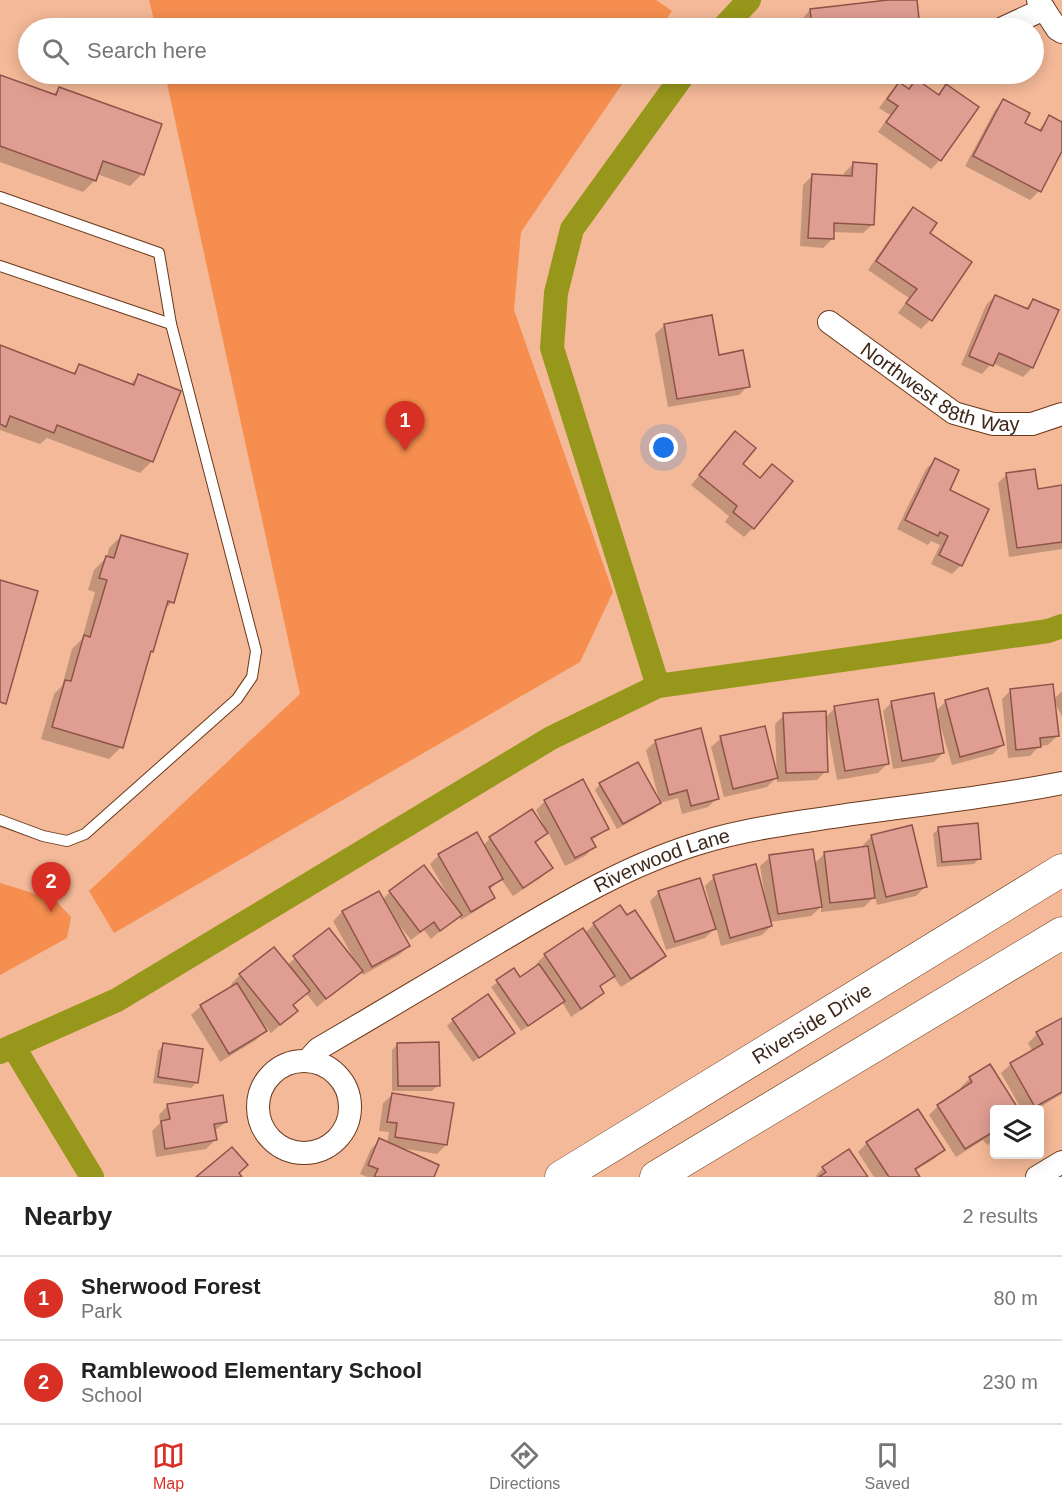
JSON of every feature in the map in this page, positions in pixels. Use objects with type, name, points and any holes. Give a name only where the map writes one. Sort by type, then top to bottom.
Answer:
[{"type":"street","points":[[1019,18],[1041,4],[1057,29],[1062,32]]},
{"type":"street","name":"Northwest 88th Way","points":[[829,322],[954,412],[993,424],[1032,424],[1062,414]]},
{"type":"street","name":"Riverwood Lane","points":[[308,1060],[323,1064],[345,1084],[350,1098],[351,1114],[338,1140],[325,1149],[311,1154],[296,1153],[281,1147],[269,1137],[261,1124],[258,1108],[260,1093],[267,1079],[278,1068],[293,1062],[308,1060],[318,1049],[595,886],[650,860],[702,842],[762,828],[856,812],[1002,795],[1062,783]]},
{"type":"street","name":"Riverside Drive","points":[[561,1177],[1062,870]]},
{"type":"street","points":[[656,1177],[1062,933]]},
{"type":"street","points":[[1037,1177],[1062,1162]]},
{"type":"lane","points":[[0,197],[159,253],[171,324],[256,651],[252,677],[237,699],[85,834],[67,841],[43,836],[0,820]]},
{"type":"lane","points":[[0,266],[171,324]]},
{"type":"shaded area","points":[[149,0],[656,0],[672,11],[667,18],[154,18]]},
{"type":"shaded area","points":[[167,84],[622,84],[521,232],[514,310],[613,592],[580,662],[114,933],[89,891],[300,694]]},
{"type":"shaded area","points":[[0,883],[55,900],[71,917],[67,938],[0,975]]},
{"type":"building","points":[[888,0],[917,0],[919,18],[811,18],[810,9]]},
{"type":"building","points":[[0,75],[18,81],[18,84],[25,84],[56,95],[59,87],[162,124],[144,175],[103,161],[96,181],[0,146]]},
{"type":"building","points":[[898,84],[909,89],[912,84],[923,84],[939,95],[946,84],[979,107],[941,161],[886,122],[898,106],[887,99]]},
{"type":"building","points":[[1003,99],[1030,113],[1025,123],[1041,131],[1049,115],[1062,122],[1062,151],[1041,192],[973,156]]},
{"type":"building","points":[[853,162],[877,164],[874,225],[834,223],[834,239],[808,238],[812,174],[852,176]]},
{"type":"building","points":[[913,207],[937,223],[930,233],[972,262],[932,321],[906,303],[917,289],[876,261]]},
{"type":"building","points":[[995,295],[1028,309],[1033,299],[1059,310],[1033,368],[999,353],[993,366],[969,356]]},
{"type":"building","points":[[712,315],[719,355],[743,350],[750,387],[677,399],[664,324]]},
{"type":"building","points":[[0,345],[75,374],[79,364],[134,385],[138,374],[181,391],[153,462],[57,425],[54,433],[10,416],[6,427],[0,424]]},
{"type":"building","points":[[735,431],[756,448],[743,464],[760,478],[772,464],[793,481],[754,529],[733,512],[737,506],[699,475]]},
{"type":"building","points":[[935,458],[959,470],[950,490],[989,509],[962,566],[939,555],[948,536],[940,532],[938,536],[905,520]]},
{"type":"building","points":[[1035,469],[1038,489],[1062,485],[1062,542],[1017,548],[1006,473]]},
{"type":"building","points":[[121,535],[188,554],[174,603],[168,601],[153,652],[151,651],[123,748],[52,727],[65,680],[71,681],[84,635],[90,637],[107,580],[99,578],[106,556],[114,558]]},
{"type":"building","points":[[0,580],[38,591],[6,704],[0,702]]},
{"type":"building","points":[[1053,684],[1059,736],[1040,738],[1041,747],[1016,750],[1010,689]]},
{"type":"building","points":[[988,688],[1004,745],[960,757],[945,700]]},
{"type":"building","points":[[934,693],[944,753],[902,761],[891,701]]},
{"type":"building","points":[[878,699],[889,764],[845,771],[834,706]]},
{"type":"building","points":[[826,711],[828,772],[786,773],[783,713]]},
{"type":"building","points":[[765,726],[778,778],[733,789],[720,736]]},
{"type":"building","points":[[701,728],[719,799],[691,806],[687,790],[669,795],[655,740]]},
{"type":"building","points":[[638,762],[661,803],[623,824],[599,783]]},
{"type":"building","points":[[583,779],[609,829],[591,838],[596,847],[575,858],[544,800]]},
{"type":"building","points":[[532,809],[548,833],[535,842],[553,868],[523,888],[489,837]]},
{"type":"building","points":[[978,823],[981,859],[942,862],[938,827]]},
{"type":"building","points":[[912,825],[927,887],[886,897],[871,835]]},
{"type":"building","points":[[477,832],[503,879],[489,887],[495,898],[471,912],[438,854]]},
{"type":"building","points":[[868,846],[875,898],[830,903],[824,852]]},
{"type":"building","points":[[813,849],[822,907],[778,914],[769,855]]},
{"type":"building","points":[[756,864],[772,926],[730,938],[713,875]]},
{"type":"building","points":[[424,865],[462,915],[440,931],[434,922],[420,932],[389,891]]},
{"type":"building","points":[[700,878],[716,929],[675,942],[658,891]]},
{"type":"building","points":[[379,891],[410,946],[372,967],[342,911]]},
{"type":"building","points":[[620,905],[627,915],[635,910],[666,956],[631,979],[593,923]]},
{"type":"building","points":[[329,928],[363,971],[326,999],[293,956]]},
{"type":"building","points":[[583,928],[615,976],[600,986],[604,993],[581,1009],[544,954]]},
{"type":"building","points":[[274,947],[310,991],[293,1005],[298,1011],[280,1025],[239,974]]},
{"type":"building","points":[[539,964],[565,1001],[528,1026],[496,980],[514,968],[520,977]]},
{"type":"building","points":[[237,983],[267,1031],[229,1054],[200,1005]]},
{"type":"building","points":[[488,994],[515,1033],[479,1058],[452,1019]]},
{"type":"building","points":[[1062,1018],[1062,1092],[1039,1105],[1034,1105],[1010,1063],[1043,1044],[1036,1032]]},
{"type":"building","points":[[439,1042],[440,1086],[398,1086],[397,1043]]},
{"type":"building","points":[[163,1043],[203,1049],[198,1083],[158,1077]]},
{"type":"building","points":[[990,1064],[1016,1105],[990,1105],[990,1134],[965,1149],[937,1105],[972,1082],[969,1077]]},
{"type":"building","points":[[392,1093],[454,1103],[447,1145],[395,1137],[397,1123],[387,1122]]},
{"type":"building","points":[[223,1095],[227,1122],[214,1124],[217,1140],[165,1149],[161,1121],[170,1119],[167,1104]]},
{"type":"building","points":[[918,1109],[945,1150],[915,1169],[920,1177],[889,1177],[866,1142]]},
{"type":"building","points":[[379,1138],[439,1165],[434,1177],[374,1177],[378,1169],[368,1165]]},
{"type":"building","points":[[232,1147],[248,1165],[239,1173],[242,1177],[196,1177]]},
{"type":"building","points":[[849,1149],[868,1177],[819,1177],[826,1172],[822,1167]]},
{"type":"waterway","points":[[732,18],[749,0]]},
{"type":"waterway","points":[[658,686],[552,348],[556,293],[572,229],[677,84]]},
{"type":"waterway","points":[[0,1052],[117,1000],[551,738],[658,686],[1048,631],[1062,626]]},
{"type":"waterway","points":[[13,1046],[92,1177]]},
{"type":"place","name":"Sherwood Forest","points":[[405,451]]},
{"type":"place","name":"Ramblewood Elementary School","points":[[51,912]]}]
